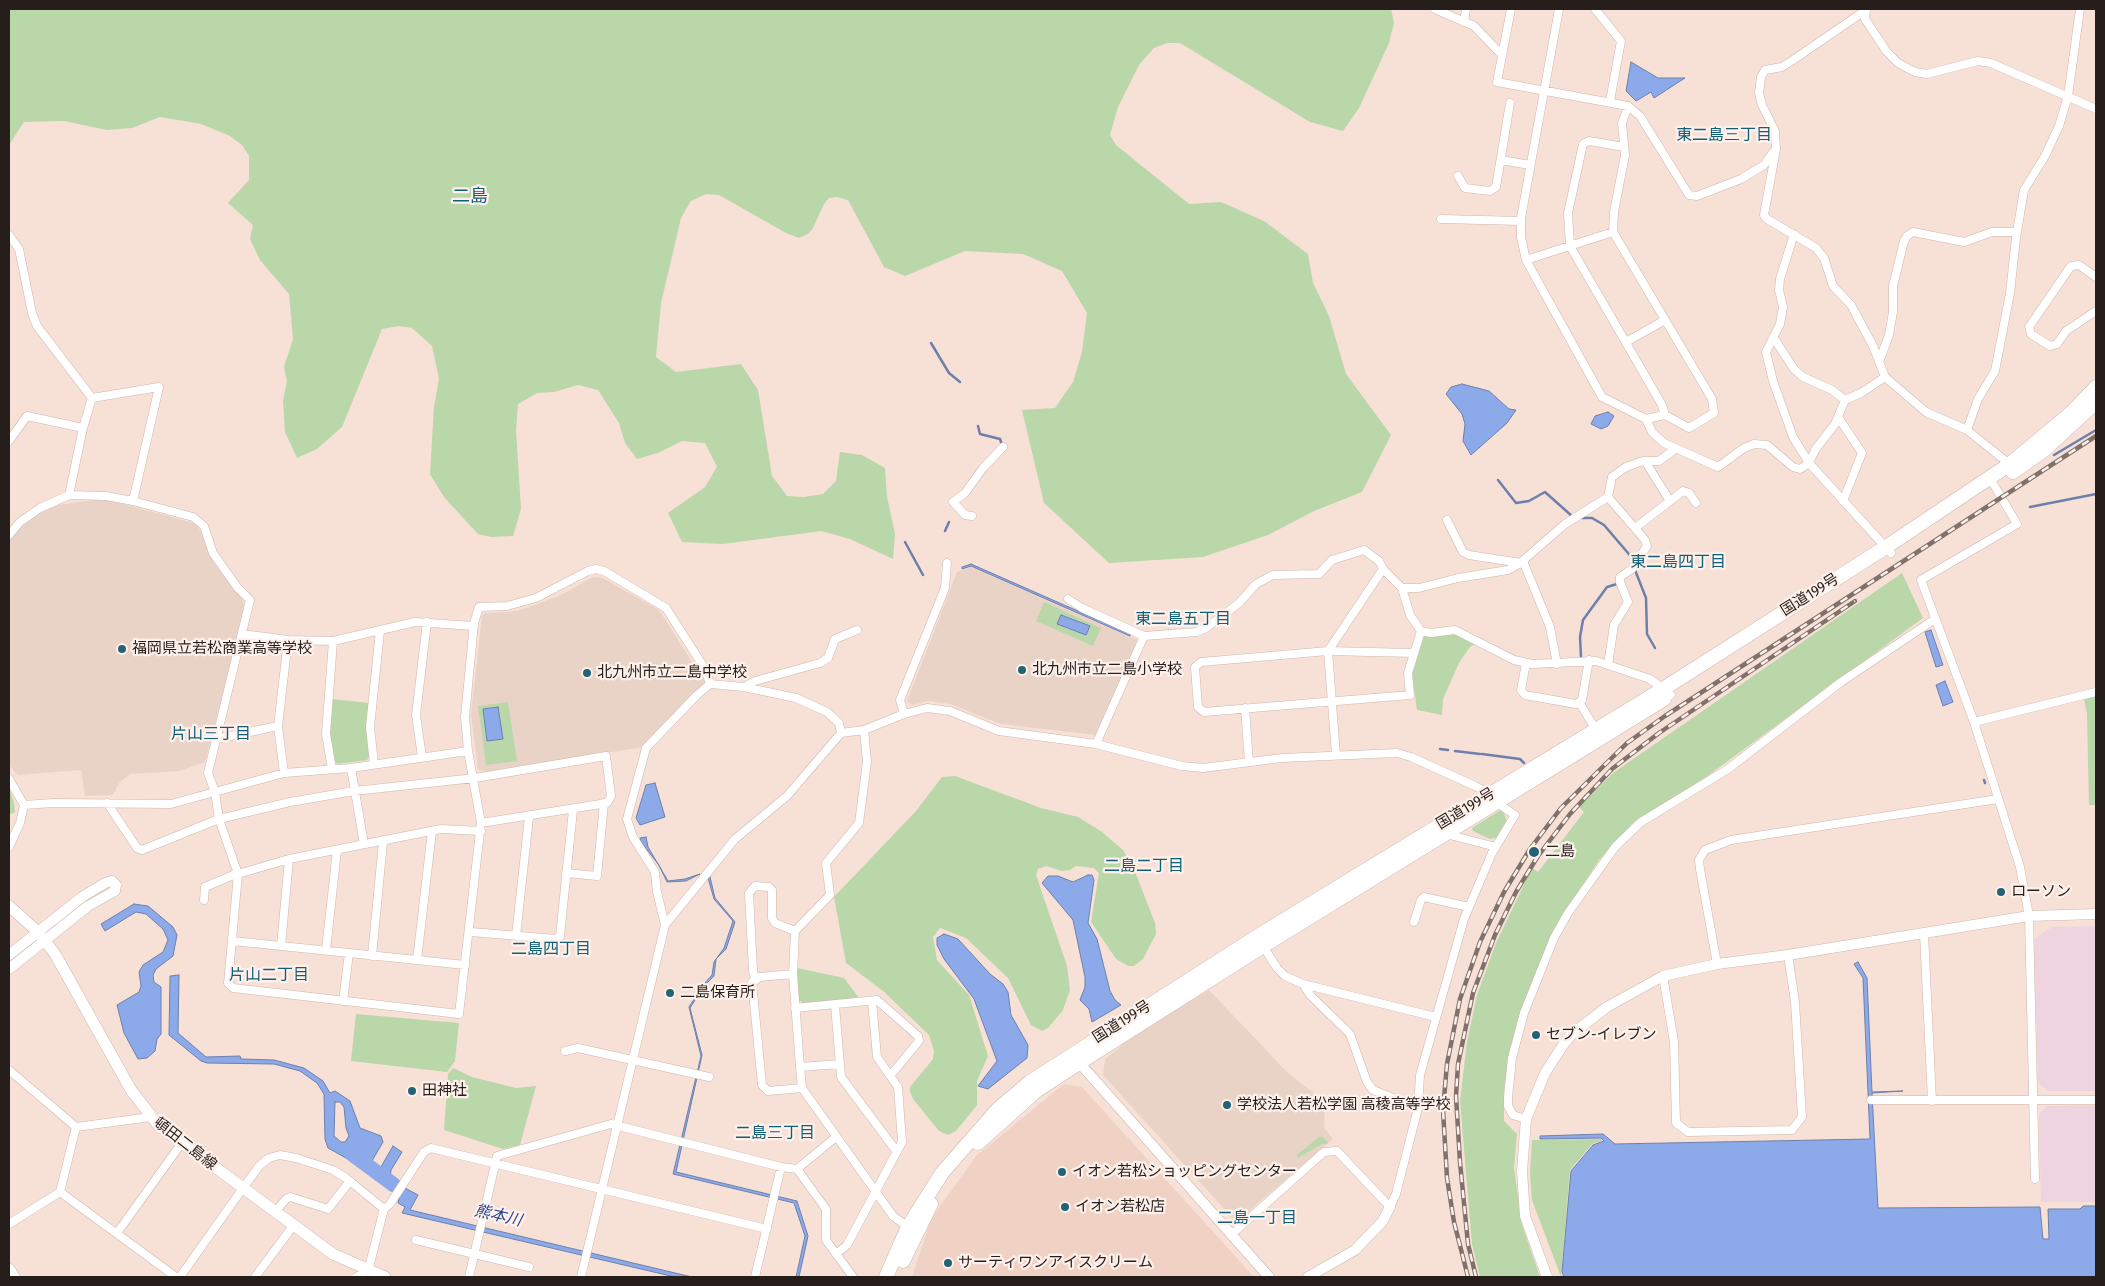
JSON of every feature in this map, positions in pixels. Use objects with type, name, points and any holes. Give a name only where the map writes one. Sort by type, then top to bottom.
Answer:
[{"type":"highway","name":"国道199号","points":[[1888,550],[1994,485],[2096,387]]},
{"type":"highway","name":"国道199号","points":[[895,1277],[930,1206],[947,1179],[971,1149],[1076,1058],[1258,936],[1494,799],[1667,692],[1888,550],[2070,428],[2096,402]]},
{"type":"highway","name":"国道199号","points":[[886,1277],[908,1227],[942,1173],[998,1109],[1030,1082],[1076,1058],[1446,834],[1596,730],[1667,692]]},
{"type":"main road","name":"頓田二島線","points":[[9,906],[41,936],[55,954],[131,1090],[151,1117],[181,1144],[293,1226],[334,1254],[384,1277]]},
{"type":"main road","points":[[9,1268],[14,1277]]},
{"type":"street","points":[[1435,9],[1474,26],[1502,55]]},
{"type":"street","points":[[1464,22],[1466,9]]},
{"type":"street","points":[[1511,9],[1497,82],[1610,101],[1628,106],[1640,116],[1689,196],[1697,196],[1741,179],[1764,165],[1776,149]]},
{"type":"street","points":[[1559,9],[1543,89],[1521,220],[1526,260],[1602,397],[1646,419],[1665,415],[1689,428],[1714,413],[1712,399],[1613,232],[1614,212],[1625,155],[1622,123],[1628,106]]},
{"type":"street","points":[[1595,9],[1621,41],[1610,101]]},
{"type":"street","points":[[1967,430],[1978,399],[1995,371],[2010,293],[2024,190],[2045,156],[2059,126],[2068,96],[2080,9]]},
{"type":"street","points":[[2014,467],[1967,430],[1926,412],[1885,377],[1851,305],[1833,286],[1824,258],[1816,248],[1767,219],[1764,215],[1776,149],[1775,131],[1762,105],[1759,93],[1760,77],[1765,70],[1782,67],[1793,60],[1862,10],[1887,52],[1898,63],[1915,72],[1927,74],[1978,61],[1999,66],[2096,108]]},
{"type":"street","points":[[1458,176],[1465,188],[1490,191],[1496,186],[1510,103]]},
{"type":"street","points":[[1624,147],[1589,140],[1582,144],[1568,213],[1570,246],[1662,405],[1665,415]]},
{"type":"street","points":[[1501,160],[1530,165]]},
{"type":"street","points":[[1441,218],[1521,220]]},
{"type":"street","points":[[1526,260],[1613,232]]},
{"type":"street","points":[[1879,362],[1890,334],[1893,286],[1904,240],[1907,236],[1913,232],[1964,242],[1992,232],[2017,232]]},
{"type":"street","points":[[9,234],[19,249],[32,313],[37,326],[92,398]]},
{"type":"street","points":[[1794,234],[1780,279],[1779,290],[1783,307],[1782,315],[1766,352],[1773,381],[1793,437],[1809,464],[1888,550]]},
{"type":"street","points":[[2096,277],[2079,265],[2071,266],[2029,327],[2031,334],[2050,346],[2057,344],[2066,331],[2096,312]]},
{"type":"street","points":[[1626,342],[1665,320]]},
{"type":"street","points":[[1773,337],[1794,369],[1803,377],[1832,390],[1845,400]]},
{"type":"street","points":[[1646,419],[1652,432],[1658,439],[1675,449],[1718,467],[1744,448],[1754,444],[1767,445],[1793,467],[1800,469],[1809,464],[1815,450],[1835,424],[1845,400],[1861,393],[1885,377]]},
{"type":"street","points":[[92,398],[159,387],[132,501]]},
{"type":"street","points":[[69,495],[83,428],[92,398]]},
{"type":"street","points":[[9,441],[27,416],[83,428]]},
{"type":"street","points":[[1838,417],[1862,453],[1843,501]]},
{"type":"street","points":[[972,516],[965,515],[953,502],[965,493],[983,468],[1003,447]]},
{"type":"street","points":[[1402,588],[1418,589],[1476,574],[1499,573],[1522,562],[1565,524],[1608,497],[1612,477],[1626,468],[1645,461],[1658,461],[1675,449]]},
{"type":"street","points":[[1645,461],[1670,501]]},
{"type":"street","points":[[1994,485],[2017,524],[1922,580],[1974,722],[2020,867],[2030,916],[2035,1179]]},
{"type":"street","points":[[1635,528],[1683,491],[1689,493],[1696,503]]},
{"type":"street","points":[[9,534],[20,522],[40,508],[69,495],[106,496],[193,517],[204,526],[213,554],[250,600],[208,773],[214,792],[219,820],[238,873],[228,983],[233,988],[459,1014],[481,827],[475,778],[468,751],[465,717],[474,626],[479,607],[507,606],[536,598],[588,571],[596,569],[604,571],[666,608],[705,669],[710,684]]},
{"type":"street","points":[[1608,497],[1645,540],[1647,546],[1632,569],[1620,577],[1620,582],[1628,602],[1614,624],[1608,665]]},
{"type":"street","points":[[1447,520],[1462,552],[1468,555],[1522,562]]},
{"type":"street","points":[[1068,599],[1082,608],[1144,636],[1196,632],[1206,628],[1239,603],[1256,584],[1273,575],[1319,574],[1332,560],[1364,550],[1379,561],[1383,569],[1402,588],[1410,615],[1421,631],[1431,633],[1455,630],[1514,660],[1526,663],[1546,665],[1588,660],[1650,679],[1667,692]]},
{"type":"street","points":[[1522,562],[1550,627],[1557,664]]},
{"type":"street","points":[[904,714],[900,700],[945,588],[947,563]]},
{"type":"street","points":[[1336,754],[1328,650],[1383,569]]},
{"type":"street","points":[[1526,1119],[1513,1114],[1508,1106],[1512,1058],[1524,1013],[1554,938],[1568,913],[1615,847],[1641,822],[1728,769],[1841,682],[1935,619]]},
{"type":"street","points":[[242,634],[288,640],[333,641],[427,622],[474,626]]},
{"type":"street","points":[[422,757],[416,715],[427,622]]},
{"type":"street","points":[[744,687],[763,679],[820,663],[828,658],[835,639],[857,630]]},
{"type":"street","points":[[374,764],[370,727],[380,631]]},
{"type":"street","points":[[1413,653],[1328,650],[1201,662],[1195,666],[1198,707],[1204,712],[1410,695],[1408,673],[1421,631]]},
{"type":"street","points":[[1096,744],[1144,636]]},
{"type":"street","points":[[284,773],[278,726],[288,640]]},
{"type":"street","points":[[332,769],[326,734],[333,641]]},
{"type":"street","points":[[1526,663],[1521,690],[1525,695],[1576,704],[1582,700],[1588,660]]},
{"type":"street","points":[[581,1277],[665,925],[655,872],[633,837],[627,818],[646,748],[696,694],[710,684],[744,687],[796,698],[827,712],[840,723],[841,732]]},
{"type":"street","points":[[1974,722],[2096,692]]},
{"type":"street","points":[[1579,702],[1596,730]]},
{"type":"street","points":[[665,925],[735,839],[787,796],[841,732],[864,730],[904,714],[928,708],[950,711],[999,731],[1096,744],[1182,766],[1203,768],[1336,754],[1397,753],[1411,757],[1494,799],[1515,814],[1496,847],[1469,907],[1420,1075],[1418,1108],[1396,1194],[1382,1222],[1355,1250],[1308,1277]]},
{"type":"street","points":[[1245,708],[1248,762]]},
{"type":"street","points":[[216,739],[278,726]]},
{"type":"street","points":[[864,730],[866,762],[859,823],[826,862],[830,895],[795,931],[793,974],[800,1067],[802,1088],[893,1216],[908,1227]]},
{"type":"street","points":[[24,805],[170,804],[284,773],[351,768],[468,751]]},
{"type":"street","points":[[107,803],[137,848],[142,850],[219,820],[290,802],[354,791],[475,778],[606,756],[611,796],[604,803],[481,827],[442,829],[289,859],[238,873],[205,887],[204,900]]},
{"type":"street","points":[[351,768],[364,844]]},
{"type":"street","points":[[9,778],[24,805],[20,823],[9,847]]},
{"type":"street","points":[[1717,964],[1699,860],[1705,850],[1731,840],[1998,799]]},
{"type":"street","points":[[566,873],[597,876],[604,803]]},
{"type":"street","points":[[470,932],[556,939],[560,936],[573,810]]},
{"type":"street","points":[[516,936],[528,817]]},
{"type":"street","points":[[417,960],[432,831]]},
{"type":"street","points":[[1446,834],[1496,847]]},
{"type":"street","points":[[372,956],[383,842]]},
{"type":"street","points":[[326,950],[337,850]]},
{"type":"street","points":[[281,946],[289,859]]},
{"type":"street","points":[[9,955],[41,936],[88,906],[115,891],[116,885],[112,881],[106,883],[82,897],[41,936],[9,969]]},
{"type":"street","points":[[756,980],[753,971],[749,893],[755,886],[768,887],[772,890],[772,918],[775,923],[795,931]]},
{"type":"street","points":[[1414,922],[1421,900],[1424,898],[1469,907]]},
{"type":"street","points":[[1547,1277],[1525,1216],[1522,1171],[1526,1119],[1545,1073],[1572,1034],[1613,1002],[1663,976],[1717,964],[1788,956],[2030,916],[2096,914]]},
{"type":"street","points":[[1924,934],[1932,1102]]},
{"type":"street","points":[[233,941],[464,965]]},
{"type":"street","points":[[1263,946],[1277,968],[1286,976],[1303,984],[1436,1017]]},
{"type":"street","points":[[343,1001],[349,953]]},
{"type":"street","points":[[1663,976],[1674,1042],[1676,1123],[1688,1132],[1792,1130],[1802,1117],[1795,1002],[1788,956]]},
{"type":"street","points":[[793,974],[759,977],[752,982],[762,1085],[768,1092],[802,1088]]},
{"type":"street","points":[[1303,984],[1311,996],[1350,1034],[1366,1082],[1373,1090],[1418,1108]]},
{"type":"street","points":[[795,1008],[877,1000],[918,1036],[919,1041],[890,1076]]},
{"type":"street","points":[[836,1254],[847,1245],[902,1142],[898,1087],[877,1057],[872,1001]]},
{"type":"street","points":[[835,1005],[841,1077],[896,1152]]},
{"type":"street","points":[[566,1051],[578,1048],[708,1078]]},
{"type":"street","points":[[1076,1058],[1269,1277]]},
{"type":"street","points":[[800,1067],[840,1064]]},
{"type":"street","points":[[9,1070],[76,1127],[151,1117]]},
{"type":"street","points":[[1871,1100],[1932,1102],[2096,1100]]},
{"type":"street","points":[[469,1277],[497,1156],[611,1124],[781,1167],[797,1169],[836,1137]]},
{"type":"street","points":[[9,1224],[60,1192],[76,1127]]},
{"type":"street","points":[[117,1233],[181,1144]]},
{"type":"street","points":[[356,1277],[368,1271],[384,1209],[390,1204],[427,1149],[767,1229]]},
{"type":"street","points":[[1232,1234],[1324,1152],[1337,1151],[1390,1207]]},
{"type":"street","points":[[60,1192],[178,1277],[260,1165],[269,1158],[280,1155],[314,1163],[333,1170],[384,1209]]},
{"type":"street","points":[[755,1277],[781,1167]]},
{"type":"street","points":[[797,1169],[826,1209],[826,1240],[853,1277]]},
{"type":"street","points":[[275,1212],[286,1199],[290,1198],[328,1209],[350,1182]]},
{"type":"street","points":[[255,1277],[293,1226]]},
{"type":"street","points":[[416,1240],[530,1267]]},
{"type":"shaded area","name":"福岡県立若松商業高等学校","points":[[94,500],[112,501],[197,524],[214,563],[241,597],[245,608],[227,686],[221,701],[205,762],[179,771],[130,774],[119,783],[113,795],[85,796],[81,770],[18,775],[9,765],[9,540],[21,527],[40,513],[57,505]]},
{"type":"shaded area","name":"北九州市立二島小学校","points":[[971,567],[1138,640],[1096,735],[1001,724],[950,704],[928,701],[912,705],[907,701],[957,572]]},
{"type":"shaded area","name":"北九州市立二島中学校","points":[[593,577],[603,578],[659,610],[705,682],[644,747],[484,772],[478,769],[471,715],[482,616],[485,613],[511,612],[527,608],[561,595]]},
{"type":"shaded area","points":[[2096,926],[2096,1091],[2048,1091],[2038,1082],[2034,939],[2052,927]]},
{"type":"shaded area","name":"学校法人若松学園 高稜高等学校","points":[[1209,990],[1286,1071],[1316,1095],[1325,1107],[1324,1128],[1333,1139],[1236,1222],[1103,1075],[1105,1059],[1131,1038]]},
{"type":"shaded area","name":"イオン若松ショッピングセンター","points":[[1064,1084],[1082,1087],[1254,1277],[912,1277],[931,1219],[976,1156]]},
{"type":"shaded area","points":[[2096,1105],[2096,1202],[2041,1202],[2039,1115],[2046,1106]]},
{"type":"green space","points":[[9,9],[1391,9],[1394,23],[1389,43],[1359,108],[1343,131],[1310,122],[1180,43],[1167,43],[1154,48],[1139,65],[1118,107],[1110,135],[1116,145],[1189,204],[1221,202],[1264,221],[1308,254],[1313,283],[1329,316],[1346,374],[1391,435],[1362,492],[1314,511],[1268,535],[1203,557],[1109,563],[1044,503],[1022,410],[1055,408],[1073,382],[1082,352],[1087,313],[1062,271],[1023,254],[965,251],[905,276],[884,267],[848,200],[837,197],[829,198],[824,204],[813,228],[808,234],[799,238],[786,233],[719,195],[706,194],[691,201],[681,218],[661,303],[656,357],[676,372],[741,364],[758,390],[772,476],[787,496],[804,497],[823,494],[836,481],[840,452],[862,455],[885,468],[887,497],[895,534],[893,559],[850,539],[821,531],[723,544],[682,542],[668,513],[705,487],[717,467],[705,443],[682,441],[658,453],[637,459],[625,443],[619,423],[598,390],[578,385],[554,392],[537,393],[518,404],[516,430],[521,509],[513,536],[491,537],[478,534],[444,497],[430,474],[434,407],[439,379],[432,346],[412,328],[399,326],[382,329],[342,427],[317,449],[297,458],[285,432],[283,401],[287,381],[284,367],[293,339],[289,294],[260,260],[250,239],[253,225],[228,203],[249,180],[249,156],[242,145],[230,136],[201,124],[160,117],[132,128],[107,130],[64,121],[24,122],[9,145]]},
{"type":"green space","points":[[1902,573],[1923,618],[1676,799],[1635,821],[1599,860],[1553,931],[1517,1022],[1504,1089],[1504,1121],[1517,1134],[1514,1168],[1522,1225],[1540,1277],[1480,1277],[1472,1244],[1460,1101],[1467,1042],[1477,995],[1496,943],[1532,868],[1538,872],[1584,812],[1579,807],[1613,773]]},
{"type":"green space","points":[[1044,602],[1101,628],[1093,646],[1036,621]]},
{"type":"green space","points":[[1455,632],[1475,644],[1470,647],[1459,663],[1443,699],[1442,715],[1417,710],[1412,674],[1424,636]]},
{"type":"green space","points":[[2096,696],[2096,805],[2089,805],[2087,713],[2084,699]]},
{"type":"green space","points":[[331,699],[369,703],[366,729],[370,756],[367,760],[338,764],[332,760],[329,732]]},
{"type":"green space","points":[[508,702],[517,761],[486,765],[478,706]]},
{"type":"green space","points":[[955,776],[1041,808],[1078,817],[1102,832],[1123,850],[1134,869],[1155,923],[1156,934],[1143,959],[1134,966],[1128,966],[1116,959],[1091,922],[1099,873],[1094,868],[1076,866],[1070,870],[1062,871],[1046,866],[1038,869],[1036,875],[1067,966],[1070,990],[1063,1010],[1048,1028],[1042,1031],[1031,1025],[1008,978],[966,938],[940,928],[933,937],[937,960],[969,995],[988,1056],[977,1081],[977,1105],[956,1131],[948,1135],[939,1131],[913,1099],[910,1091],[910,1087],[933,1059],[934,1051],[929,1035],[883,991],[846,963],[834,897],[916,811],[942,777]]},
{"type":"green space","points":[[9,787],[15,812],[12,814],[9,813]]},
{"type":"green space","points":[[1502,809],[1507,821],[1499,837],[1490,839],[1473,831],[1472,828]]},
{"type":"green space","points":[[797,968],[844,978],[859,998],[803,1003],[799,1000]]},
{"type":"green space","points":[[356,1014],[459,1023],[455,1061],[447,1072],[351,1061]]},
{"type":"green space","points":[[453,1068],[472,1077],[516,1088],[536,1086],[520,1145],[503,1149],[444,1130],[448,1074]]},
{"type":"green space","points":[[1322,1136],[1328,1142],[1327,1144],[1322,1144],[1298,1158],[1297,1155]]},
{"type":"green space","points":[[1601,1139],[1602,1141],[1592,1144],[1570,1170],[1561,1277],[1532,1200],[1530,1174],[1532,1140]]},
{"type":"water","points":[[1631,62],[1658,78],[1685,78],[1654,98],[1651,92],[1636,101],[1626,91]]},
{"type":"water","points":[[1462,384],[1489,391],[1509,409],[1516,410],[1507,423],[1471,455],[1463,441],[1465,424],[1462,414],[1446,394],[1451,387]]},
{"type":"water","points":[[1608,412],[1614,416],[1608,426],[1601,429],[1591,424],[1595,416]]},
{"type":"water","points":[[971,564],[1130,634],[1130,636],[971,566],[962,569],[962,567]]},
{"type":"water","points":[[1061,615],[1090,626],[1086,635],[1057,624]]},
{"type":"water","points":[[1931,630],[1943,665],[1936,667],[1925,632]]},
{"type":"water","points":[[1945,681],[1953,702],[1943,706],[1936,685]]},
{"type":"water","points":[[498,707],[503,739],[487,741],[483,709]]},
{"type":"water","points":[[655,783],[665,817],[640,825],[636,818],[646,785]]},
{"type":"water","points":[[646,837],[648,847],[657,863],[641,842],[640,838]]},
{"type":"water","points":[[661,869],[668,881],[685,879],[700,874],[686,881],[667,882]]},
{"type":"water","points":[[1092,875],[1094,880],[1088,923],[1097,939],[1110,991],[1115,1000],[1121,1005],[1092,1022],[1089,1009],[1080,1000],[1085,987],[1085,977],[1073,920],[1042,883],[1048,876],[1058,876],[1073,882]]},
{"type":"water","points":[[710,877],[715,898],[735,922],[726,949],[717,958],[724,948],[733,921],[714,899],[708,878]]},
{"type":"water","points":[[134,904],[148,906],[173,927],[177,935],[173,956],[156,969],[153,975],[154,982],[161,987],[161,1034],[157,1039],[155,1051],[147,1058],[138,1059],[124,1033],[117,1005],[139,992],[141,986],[139,972],[143,965],[163,952],[168,940],[163,929],[146,914],[136,912],[105,931],[101,924]]},
{"type":"water","points":[[944,934],[958,939],[990,974],[1003,984],[1008,992],[1011,1015],[1028,1045],[1027,1058],[988,1089],[978,1086],[997,1061],[974,999],[944,959],[937,945],[937,938]]},
{"type":"water","points":[[716,959],[714,976],[704,986],[690,1008],[702,1055],[676,1172],[797,1201],[808,1236],[799,1277],[796,1277],[805,1236],[794,1203],[673,1174],[701,1056],[689,1007],[704,984],[712,975]]},
{"type":"water","points":[[1858,962],[1867,978],[1872,1092],[1903,1091],[1872,1093],[1878,1208],[2040,1207],[2043,1239],[2049,1239],[2048,1209],[2080,1209],[2083,1206],[2096,1206],[2096,1277],[1564,1277],[1562,1272],[1571,1171],[1593,1145],[1604,1141],[1601,1138],[1540,1139],[1540,1136],[1603,1134],[1615,1144],[1870,1139],[1863,978],[1854,964]]},
{"type":"water","points":[[179,975],[178,1033],[206,1057],[240,1056],[241,1059],[274,1060],[304,1068],[323,1081],[330,1093],[335,1091],[350,1101],[360,1128],[381,1136],[383,1142],[369,1166],[364,1168],[328,1148],[325,1139],[324,1094],[317,1083],[300,1071],[274,1064],[207,1063],[201,1061],[169,1035],[170,976]],"holes":[[[335,1102],[340,1102],[344,1107],[346,1128],[349,1136],[345,1142],[341,1142],[334,1136]]]},
{"type":"water","points":[[393,1146],[402,1152],[391,1170],[390,1180],[418,1195],[410,1210],[692,1277],[675,1277],[402,1213],[405,1207],[398,1203],[400,1194],[374,1179]]},
{"type":"waterway","points":[[931,343],[949,373],[960,382]]},
{"type":"waterway","points":[[978,426],[980,434],[1000,439],[1002,445]]},
{"type":"waterway","points":[[2054,455],[2096,430]]},
{"type":"waterway","points":[[1498,480],[1516,503],[1529,501],[1545,492],[1573,517]]},
{"type":"waterway","points":[[2030,507],[2096,494]]},
{"type":"waterway","points":[[1582,518],[1592,518],[1604,525],[1634,560]]},
{"type":"waterway","points":[[945,531],[949,522]]},
{"type":"waterway","points":[[905,542],[923,575]]},
{"type":"waterway","points":[[1635,570],[1646,598],[1647,634],[1655,648]]},
{"type":"waterway","points":[[1581,657],[1580,637],[1583,620],[1607,587],[1617,584]]},
{"type":"waterway","points":[[1440,749],[1448,750]]},
{"type":"waterway","points":[[1455,751],[1480,754]]},
{"type":"waterway","points":[[1482,754],[1520,759],[1524,763]]},
{"type":"waterway","name":"熊本川","points":[[352,1154],[394,1185]]},
{"type":"railway","points":[[1468,1277],[1454,1222],[1447,1178],[1443,1110],[1447,1064],[1460,999],[1480,942],[1504,892],[1530,849],[1561,808],[1627,743],[1665,716],[2096,436]]},
{"type":"railway","points":[[1476,1277],[1468,1244],[1460,1162],[1456,1096],[1458,1064],[1473,993],[1495,935],[1516,892],[1538,856],[1570,814],[1612,769],[1659,733],[1855,601]]},
{"type":"place","name":"福岡県立若松商業高等学校","points":[[122,649]]},
{"type":"place","name":"北九州市立二島小学校","points":[[1022,670]]},
{"type":"place","name":"北九州市立二島中学校","points":[[587,673]]},
{"type":"place","name":"二島","points":[[1534,852]]},
{"type":"place","name":"ローソン","points":[[2001,892]]},
{"type":"place","name":"二島保育所","points":[[670,993]]},
{"type":"place","name":"セブン-イレブン","points":[[1536,1035]]},
{"type":"place","name":"田神社","points":[[412,1091]]},
{"type":"place","name":"学校法人若松学園 高稜高等学校","points":[[1227,1105]]},
{"type":"place","name":"イオン若松ショッピングセンター","points":[[1062,1172]]},
{"type":"place","name":"イオン若松店","points":[[1065,1207]]},
{"type":"place","name":"サーティワンアイスクリーム","points":[[948,1263]]},
{"type":"district","name":"東二島三丁目","points":[[1724,136]]},
{"type":"district","name":"二島","points":[[470,197]]},
{"type":"district","name":"東二島四丁目","points":[[1678,563]]},
{"type":"district","name":"東二島五丁目","points":[[1183,620]]},
{"type":"district","name":"片山三丁目","points":[[211,735]]},
{"type":"district","name":"二島二丁目","points":[[1144,867]]},
{"type":"district","name":"二島四丁目","points":[[551,950]]},
{"type":"district","name":"片山二丁目","points":[[269,976]]},
{"type":"district","name":"二島三丁目","points":[[775,1134]]},
{"type":"district","name":"二島一丁目","points":[[1257,1219]]}]
